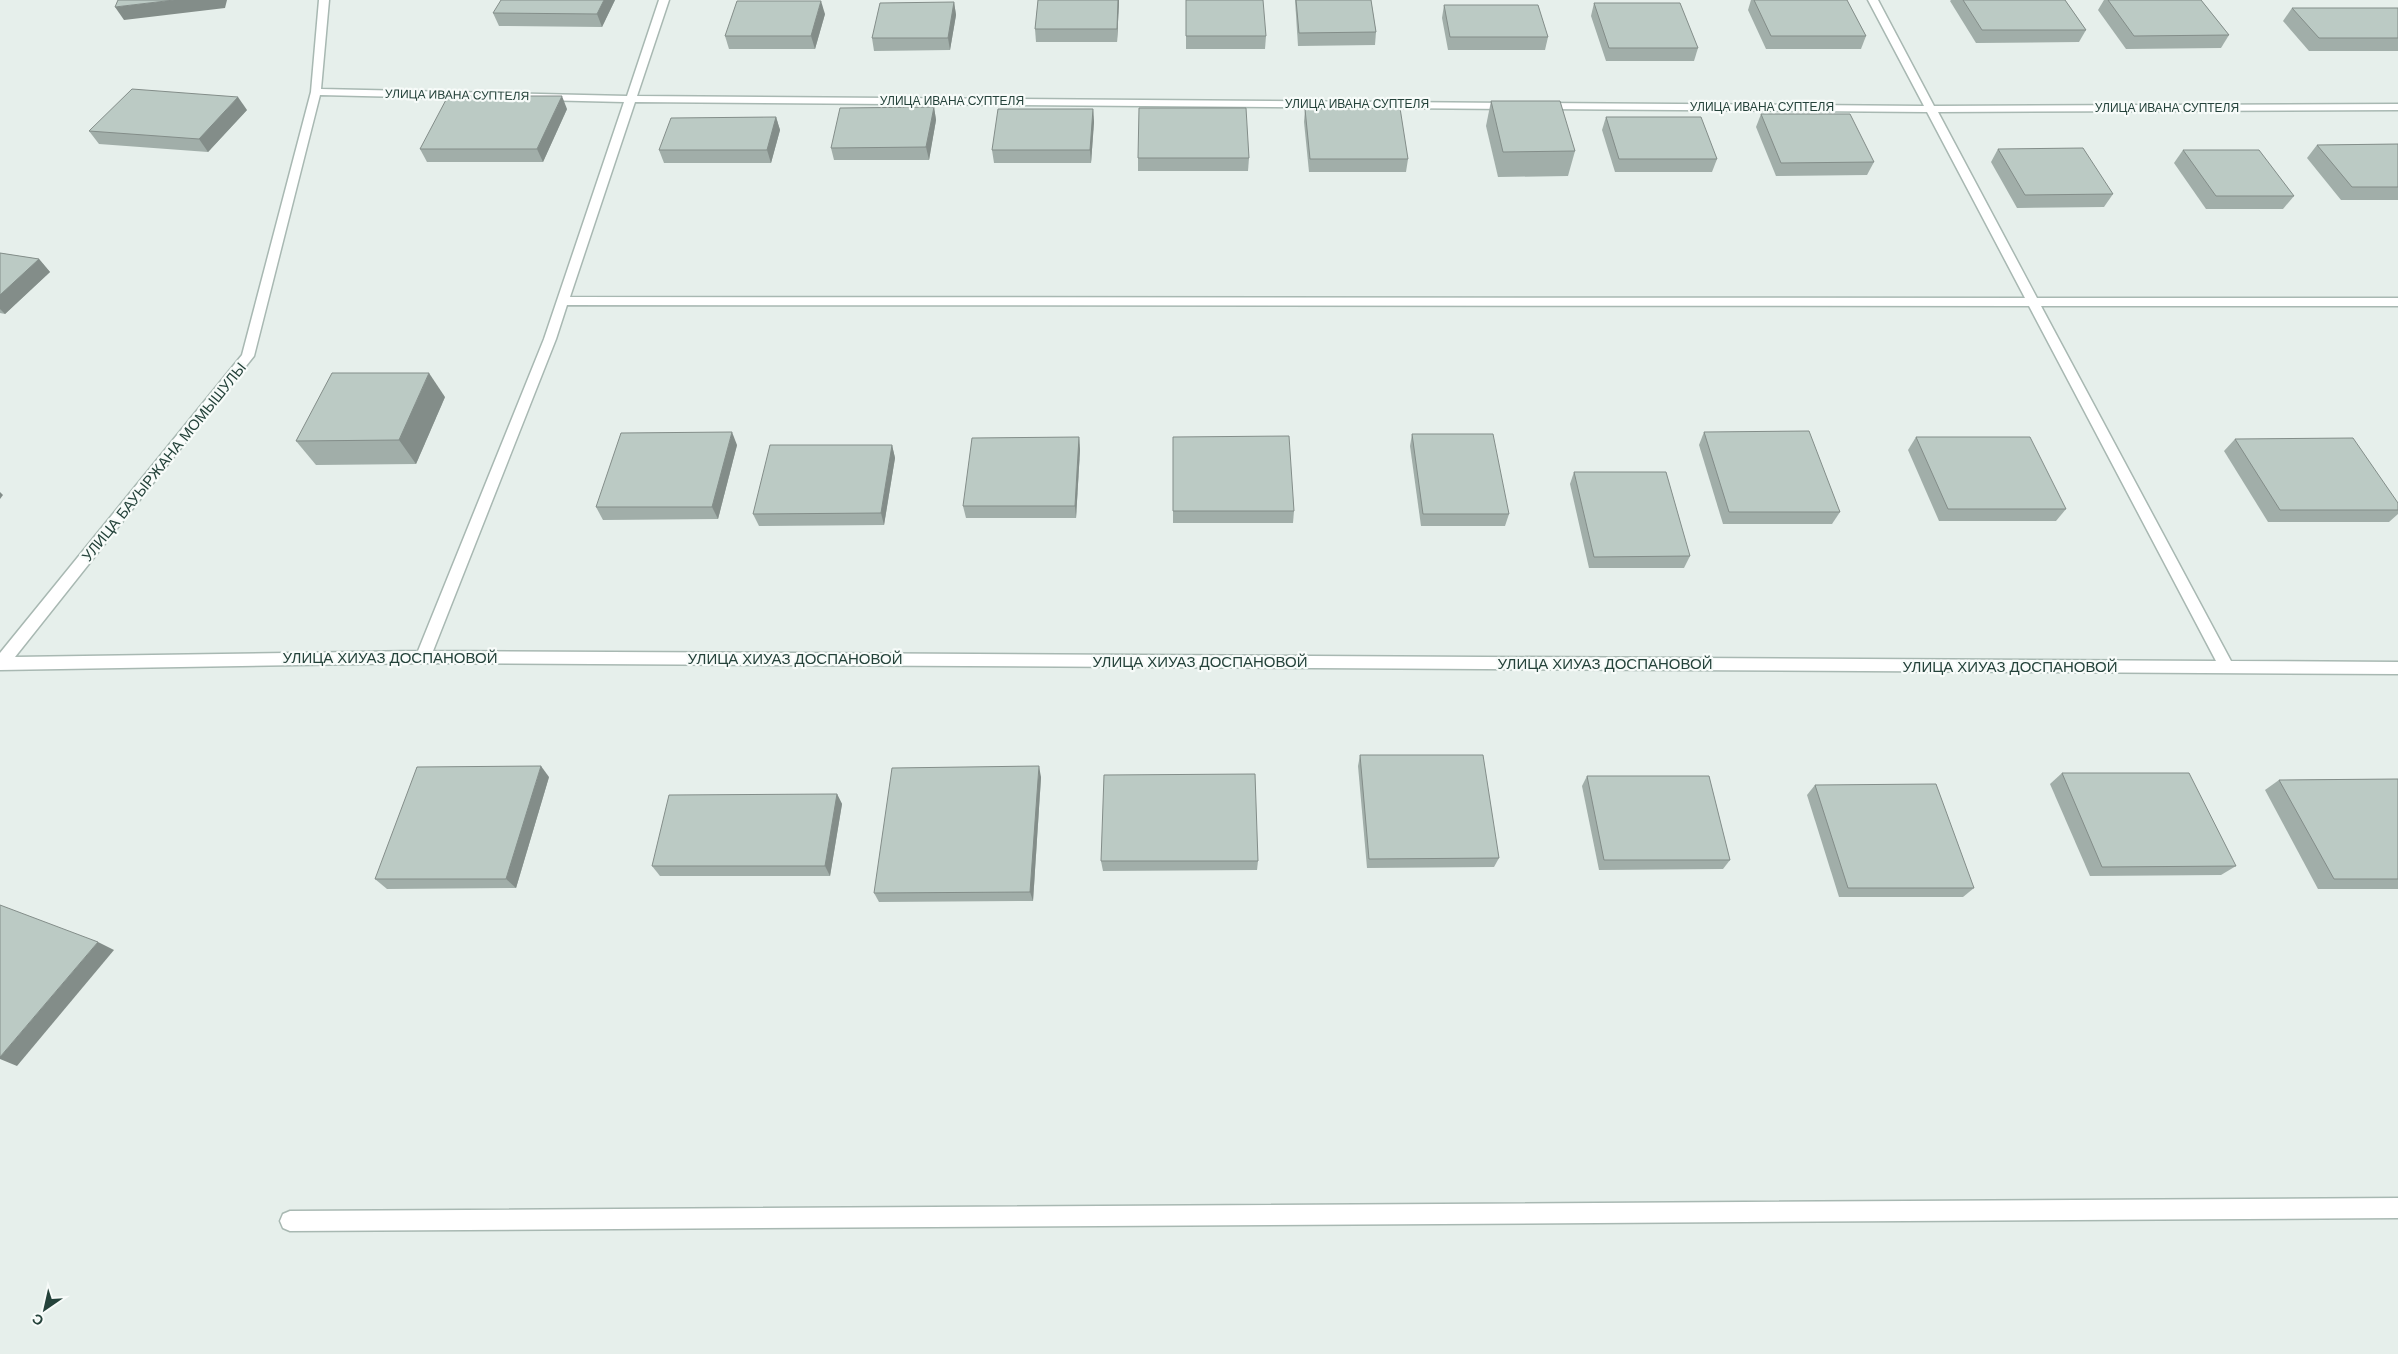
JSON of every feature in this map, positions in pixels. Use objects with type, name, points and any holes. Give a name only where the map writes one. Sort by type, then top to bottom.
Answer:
[{"type":"street","name":"УЛИЦА БАУЫРЖАНА МОМЫШУЛЫ","points":[[1,664],[248,356],[316,92],[324,0]]},
{"type":"street","points":[[423,657],[550,339],[561,301],[632,99],[664,0]]},
{"type":"street","points":[[1873,0],[2227,668]]},
{"type":"street","name":"УЛИЦА ИВАНА СУПТЕЛЯ","points":[[316,92],[632,99],[1931,109],[2398,107]]},
{"type":"street","points":[[561,301],[2398,302]]},
{"type":"street","name":"УЛИЦА ХИУАЗ ДОСПАНОВОЙ","points":[[1,664],[423,657],[2398,668]]},
{"type":"street","points":[[290,1221],[2398,1208]]},
{"type":"building","points":[[118,0],[174,0],[115,7]]},
{"type":"building","points":[[501,0],[604,0],[597,14],[493,13]]},
{"type":"building","points":[[1038,0],[1118,0],[1117,29],[1035,29]]},
{"type":"building","points":[[1186,0],[1263,0],[1266,36],[1186,36]]},
{"type":"building","points":[[1296,0],[1371,0],[1376,32],[1299,33]]},
{"type":"building","points":[[1754,0],[1847,0],[1866,36],[1771,36]]},
{"type":"building","points":[[1963,0],[2065,0],[2086,30],[1982,30]]},
{"type":"building","points":[[2108,0],[2201,0],[2229,35],[2134,36]]},
{"type":"building","points":[[737,1],[821,1],[811,36],[725,36]]},
{"type":"building","points":[[954,2],[948,38],[872,38],[880,3]]},
{"type":"building","points":[[1594,3],[1680,3],[1698,48],[1609,48]]},
{"type":"building","points":[[1444,5],[1538,5],[1548,37],[1450,37]]},
{"type":"building","points":[[2292,8],[2398,8],[2398,38],[2319,38]]},
{"type":"building","points":[[132,89],[238,97],[199,139],[89,131]]},
{"type":"building","points":[[448,96],[562,96],[537,149],[420,149]]},
{"type":"building","points":[[1491,101],[1560,101],[1575,151],[1503,152]]},
{"type":"building","points":[[934,107],[926,147],[831,148],[840,108]]},
{"type":"building","points":[[1139,108],[1246,108],[1249,158],[1138,158]]},
{"type":"building","points":[[1400,108],[1408,159],[1310,159],[1305,109]]},
{"type":"building","points":[[998,109],[1093,109],[1090,150],[992,150]]},
{"type":"building","points":[[1761,114],[1850,114],[1874,162],[1781,163]]},
{"type":"building","points":[[776,117],[767,150],[659,150],[671,118]]},
{"type":"building","points":[[1606,117],[1701,117],[1717,159],[1619,159]]},
{"type":"building","points":[[2398,144],[2398,187],[2352,187],[2317,145]]},
{"type":"building","points":[[2083,148],[2113,194],[2025,195],[1998,149]]},
{"type":"building","points":[[2183,150],[2259,150],[2294,196],[2216,196]]},
{"type":"building","points":[[0,253],[39,259],[0,295]]},
{"type":"building","points":[[332,373],[429,373],[399,440],[296,441]]},
{"type":"building","points":[[1809,431],[1840,512],[1729,512],[1704,432]]},
{"type":"building","points":[[732,432],[712,507],[596,507],[621,433]]},
{"type":"building","points":[[1412,434],[1493,434],[1509,514],[1423,514]]},
{"type":"building","points":[[1289,436],[1294,511],[1173,511],[1173,437]]},
{"type":"building","points":[[1079,437],[1075,506],[963,506],[972,438]]},
{"type":"building","points":[[1916,437],[2030,437],[2066,509],[1948,509]]},
{"type":"building","points":[[2353,438],[2398,503],[2398,510],[2280,510],[2235,439]]},
{"type":"building","points":[[770,445],[892,445],[881,513],[753,514]]},
{"type":"building","points":[[1574,472],[1666,472],[1690,556],[1594,557]]},
{"type":"building","points":[[1360,755],[1483,755],[1499,858],[1369,859]]},
{"type":"building","points":[[541,766],[506,879],[375,879],[417,767]]},
{"type":"building","points":[[1039,766],[1030,892],[874,893],[892,768]]},
{"type":"building","points":[[2062,773],[2189,773],[2236,866],[2102,867]]},
{"type":"building","points":[[1255,774],[1258,861],[1101,861],[1104,775]]},
{"type":"building","points":[[1587,776],[1709,776],[1730,860],[1604,860]]},
{"type":"building","points":[[2398,779],[2398,879],[2334,879],[2279,780]]},
{"type":"building","points":[[1936,784],[1974,888],[1848,888],[1815,785]]},
{"type":"building","points":[[837,794],[825,866],[652,866],[669,795]]},
{"type":"building","points":[[0,905],[98,942],[0,1057]]}]
